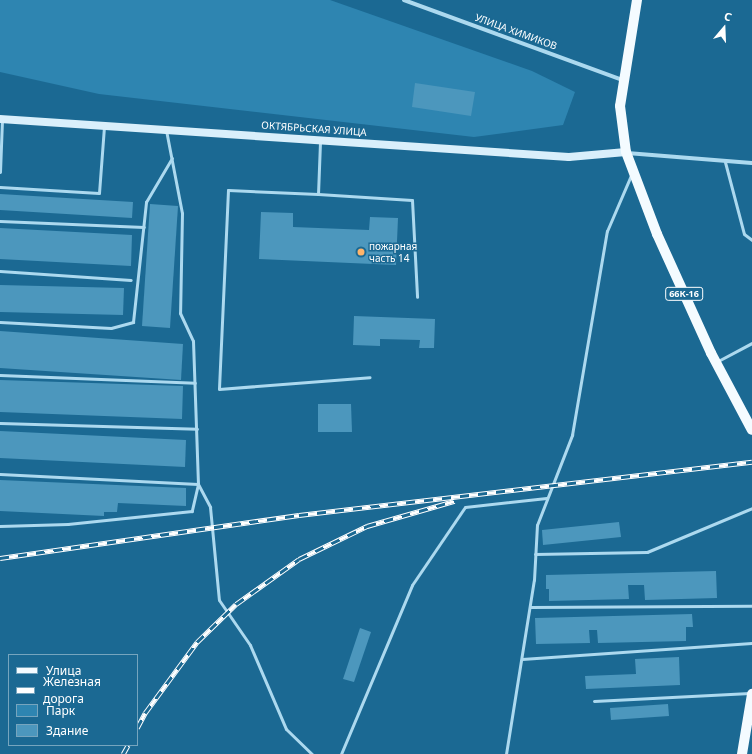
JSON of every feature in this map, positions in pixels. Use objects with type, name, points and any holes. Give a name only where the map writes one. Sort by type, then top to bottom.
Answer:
[{"type":"main road","name":"66К-16","points":[[637,0],[623,80],[620,123],[626,152],[650,220],[716,362],[752,430]]},
{"type":"main road","name":"ОКТЯБРЬСКАЯ УЛИЦА","points":[[1,119],[320,139],[569,157],[626,152]]},
{"type":"main road","points":[[742,754],[752,693]]},
{"type":"street","name":"УЛИЦА ХИМИКОВ","points":[[404,0],[623,80]]},
{"type":"street","points":[[626,152],[725,162],[752,163]]},
{"type":"lane","points":[[0,172],[1,119]]},
{"type":"lane","points":[[0,188],[100,193],[104,126]]},
{"type":"lane","points":[[0,526],[68,524],[192,511],[198,484],[194,341],[180,313],[182,213],[165,129]]},
{"type":"lane","points":[[318,194],[320,139]]},
{"type":"lane","points":[[0,322],[111,328],[133,322],[146,202],[172,158]]},
{"type":"lane","points":[[725,162],[744,234],[752,240]]},
{"type":"lane","points":[[506,754],[530,607],[537,525],[572,435],[607,232],[632,172]]},
{"type":"lane","points":[[370,377],[219,389],[228,190],[412,200],[417,297]]},
{"type":"lane","points":[[0,221],[144,227]]},
{"type":"lane","points":[[0,271],[131,280]]},
{"type":"lane","points":[[716,362],[752,343]]},
{"type":"lane","points":[[0,375],[195,383]]},
{"type":"lane","points":[[0,423],[197,429]]},
{"type":"lane","points":[[0,474],[198,484]]},
{"type":"lane","points":[[198,484],[210,507],[219,600],[250,645],[286,729],[312,754]]},
{"type":"lane","points":[[341,754],[412,585],[465,507],[547,498]]},
{"type":"lane","points":[[535,554],[647,552],[752,508]]},
{"type":"lane","points":[[530,607],[752,606]]},
{"type":"lane","points":[[522,659],[752,643]]},
{"type":"lane","points":[[594,702],[752,693]]},
{"type":"green space","points":[[0,0],[330,0],[532,71],[575,92],[563,125],[474,137],[99,94],[0,72]]},
{"type":"building","points":[[415,83],[475,92],[471,116],[412,107]]},
{"type":"building","points":[[0,194],[133,202],[132,218],[0,210]]},
{"type":"building","points":[[150,204],[178,206],[170,328],[142,326]]},
{"type":"building","points":[[261,212],[293,213],[293,227],[369,230],[370,217],[398,218],[396,265],[259,259]]},
{"type":"building","points":[[0,228],[132,235],[131,266],[0,259]]},
{"type":"building","points":[[0,285],[124,288],[123,315],[0,312]]},
{"type":"building","points":[[354,316],[435,319],[434,348],[419,348],[420,340],[380,339],[380,346],[353,345]]},
{"type":"building","points":[[0,331],[183,344],[181,380],[0,368]]},
{"type":"building","points":[[0,380],[183,386],[182,419],[0,412]]},
{"type":"building","points":[[318,404],[351,404],[352,432],[318,432]]},
{"type":"building","points":[[0,431],[186,440],[185,467],[0,458]]},
{"type":"building","points":[[0,480],[186,488],[186,506],[118,503],[117,512],[104,512],[104,516],[0,511]]},
{"type":"building","points":[[619,522],[621,537],[543,545],[542,530]]},
{"type":"building","points":[[716,571],[717,598],[645,600],[644,585],[628,585],[629,599],[549,601],[549,589],[546,589],[546,575]]},
{"type":"building","points":[[692,614],[693,627],[686,627],[686,641],[598,643],[597,630],[589,630],[590,643],[536,644],[535,618]]},
{"type":"building","points":[[360,628],[371,632],[354,682],[343,679]]},
{"type":"building","points":[[679,657],[680,685],[586,689],[585,676],[636,674],[635,659]]},
{"type":"building","points":[[668,704],[669,716],[611,720],[610,708]]},
{"type":"railway","points":[[0,558],[299,515],[752,462]]},
{"type":"railway","points":[[138,726],[145,713],[197,642],[236,604],[299,559],[367,526],[454,501]]},
{"type":"railway","points":[[123,754],[127,746]]},
{"type":"place","name":"пожарная часть 14","points":[[361,252]]}]
